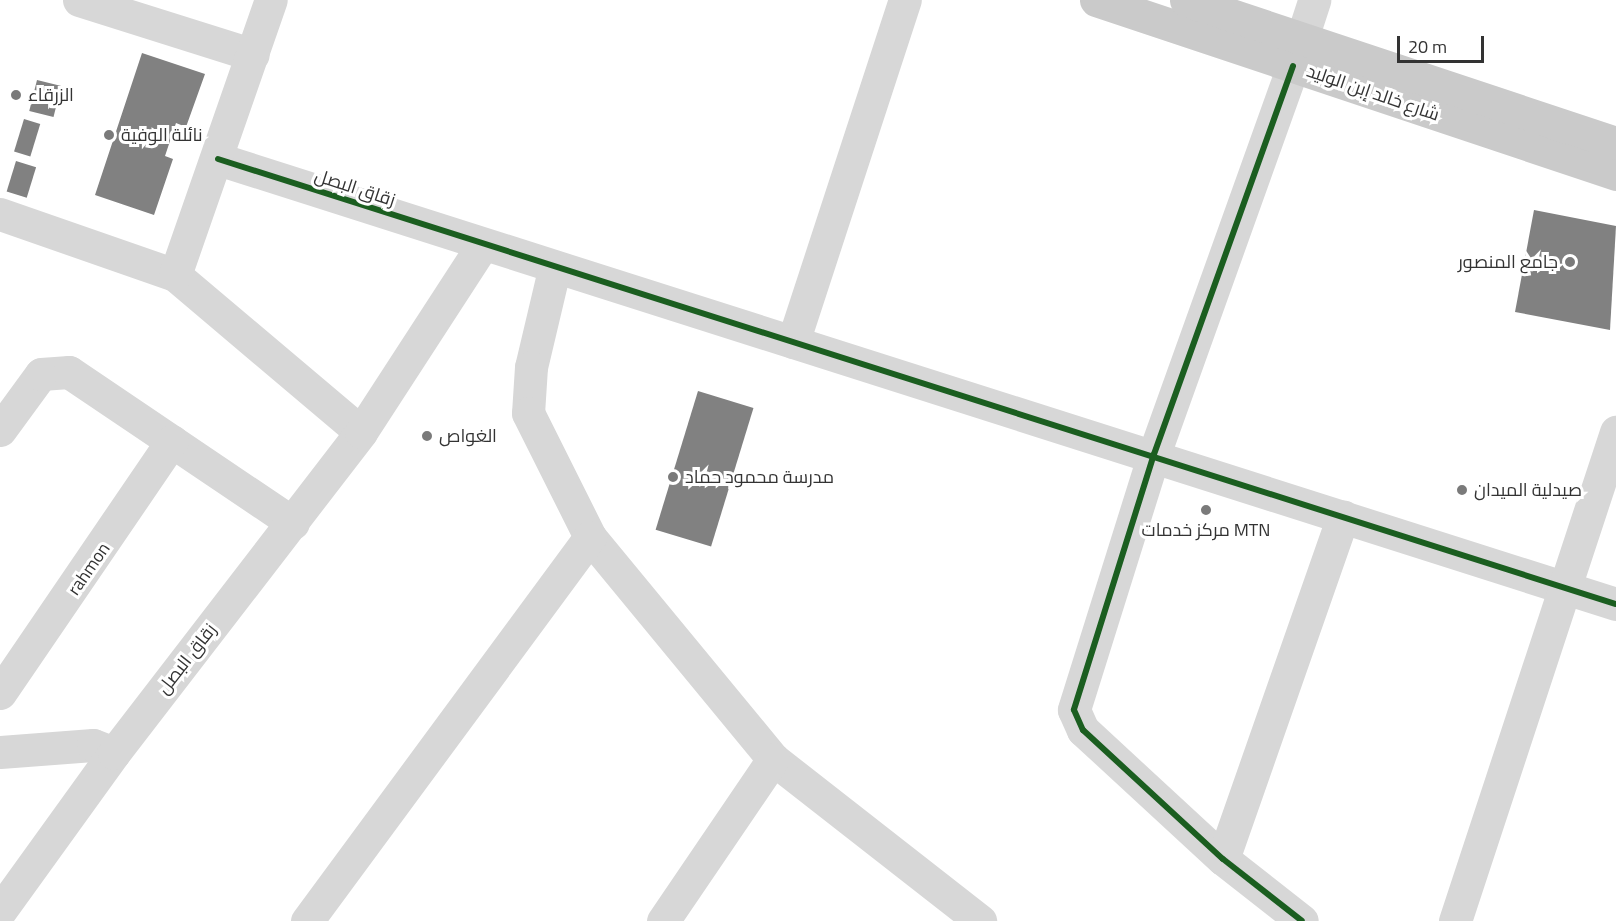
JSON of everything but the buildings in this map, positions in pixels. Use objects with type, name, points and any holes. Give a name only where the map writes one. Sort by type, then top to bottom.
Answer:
[{"type":"main road","name":"شارع خالد إبن الوليد","points":[[1096,0],[1297,52],[1616,143]]},
{"type":"main road","name":"شارع خالد إبن الوليد","points":[[1186,0],[1297,52],[1616,174]]},
{"type":"street","points":[[80,0],[253,56]]},
{"type":"street","points":[[175,275],[218,159],[272,0]]},
{"type":"street","points":[[793,342],[905,0]]},
{"type":"street","points":[[1302,921],[1223,859],[1083,730],[1074,710],[1154,454],[1314,0]]},
{"type":"street","name":"زقاق البصل","points":[[0,911],[114,753],[361,432],[482,246],[218,159]]},
{"type":"street","points":[[0,214],[175,275],[361,432]]},
{"type":"street","points":[[482,246],[1154,454],[1616,604]]},
{"type":"street","points":[[554,270],[531,367],[528,413],[532,430],[590,537],[773,759],[980,921]]},
{"type":"street","points":[[0,430],[32,383],[55,370],[82,380],[293,523]]},
{"type":"street","points":[[1455,921],[1616,432]]},
{"type":"street","name":"rahmon","points":[[0,693],[172,441]]},
{"type":"street","points":[[1223,859],[1343,516]]},
{"type":"street","points":[[307,921],[590,537]]},
{"type":"street","points":[[0,752],[93,745],[114,753]]},
{"type":"street","points":[[663,921],[773,759]]},
{"type":"cycle path","points":[[1293,66],[1154,454],[1074,710],[1083,730],[1223,859],[1302,921]]},
{"type":"cycle path","points":[[218,159],[1616,604]]},
{"type":"place","name":"الزرقاء","points":[[16,95]]},
{"type":"place","name":"نائلة الوفية","points":[[109,135]]},
{"type":"place","name":"جامع المنصور","points":[[1570,262]]},
{"type":"place","name":"الغواص","points":[[427,436]]},
{"type":"place","name":"مدرسة محمود حماد","points":[[673,477]]},
{"type":"place","name":"صيدلية الميدان","points":[[1462,490]]},
{"type":"place","name":"مركز خدمات MTN","points":[[1206,510]]}]
